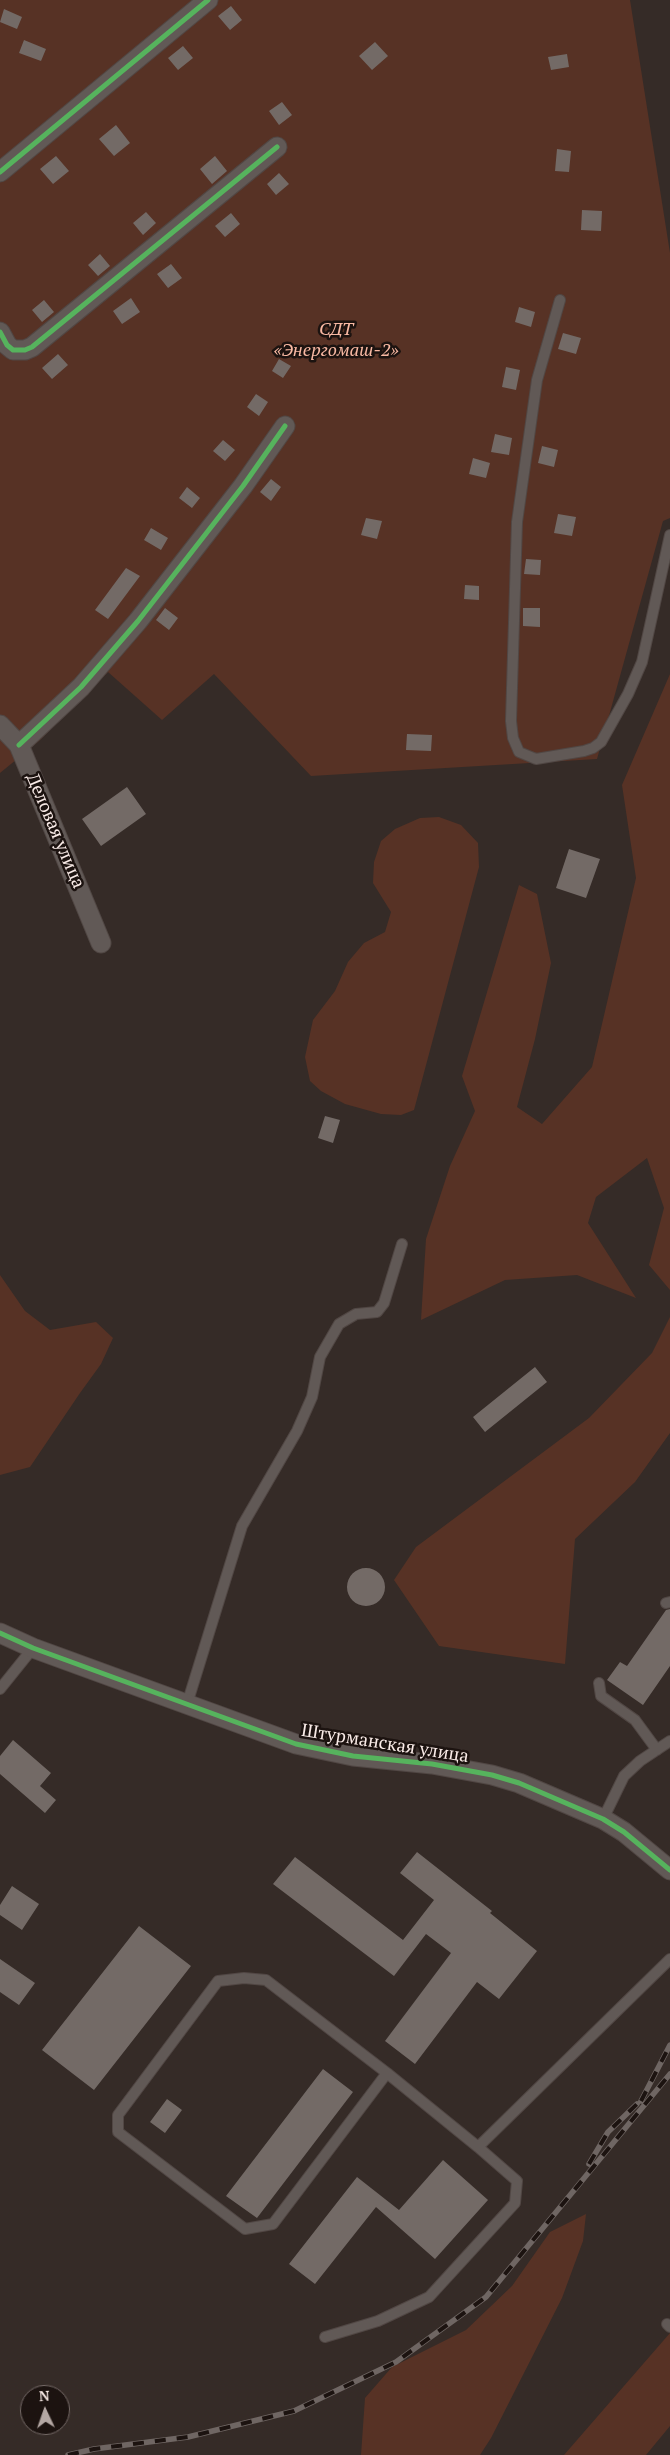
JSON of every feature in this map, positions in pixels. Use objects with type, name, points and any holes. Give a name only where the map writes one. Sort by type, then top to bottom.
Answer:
[{"type":"street","points":[[0,172],[208,0]]},
{"type":"street","points":[[0,332],[7,345],[13,350],[25,350],[32,347],[277,147]]},
{"type":"street","points":[[19,745],[81,687],[138,621],[243,486],[285,426]]},
{"type":"street","name":"Деловая улица","points":[[0,725],[19,745],[101,943]]},
{"type":"street","name":"Штурманская улица","points":[[0,1633],[33,1648],[296,1744],[353,1756],[432,1764],[492,1775],[557,1798],[603,1819],[624,1832],[670,1870]]},
{"type":"lane","points":[[560,300],[537,380],[517,522],[512,722],[513,738],[519,752],[536,758],[584,751],[593,748],[600,742],[628,694],[642,662],[670,535]]},
{"type":"lane","points":[[186,1704],[242,1526],[297,1431],[312,1397],[320,1356],[339,1324],[356,1314],[377,1312],[384,1303],[402,1244]]},
{"type":"lane","points":[[0,1689],[33,1648]]},
{"type":"lane","points":[[599,1683],[601,1696],[635,1720],[657,1750]]},
{"type":"lane","points":[[603,1819],[624,1776],[670,1741]]},
{"type":"lane","points":[[478,2147],[670,1959]]},
{"type":"lane","points":[[325,2337],[378,2321],[429,2297],[515,2202],[517,2181],[386,2073],[266,1980],[244,1978],[218,1981],[118,2115],[118,2132],[246,2229],[273,2224],[386,2073]]},
{"type":"green space","name":"СДТ «Энергомаш-2»","points":[[0,0],[630,0],[670,253],[670,518],[663,521],[597,759],[311,776],[214,674],[162,720],[108,672],[39,741],[0,773]]},
{"type":"green space","points":[[670,674],[670,1290],[649,1265],[664,1208],[647,1158],[596,1197],[588,1223],[636,1298],[577,1275],[505,1280],[421,1320],[426,1239],[450,1166],[475,1111],[462,1076],[519,885],[537,894],[551,963],[535,1039],[517,1107],[542,1124],[592,1067],[636,878],[622,785]]},
{"type":"green space","points":[[439,817],[461,825],[478,843],[479,867],[414,1110],[401,1115],[381,1114],[345,1104],[321,1091],[310,1081],[305,1057],[313,1020],[335,991],[348,962],[364,943],[385,932],[391,912],[373,883],[374,862],[381,841],[395,829],[420,818]]},
{"type":"green space","points":[[0,1275],[25,1311],[50,1330],[96,1322],[113,1338],[101,1364],[30,1467],[0,1475]]},
{"type":"green space","points":[[670,1317],[670,1433],[635,1482],[575,1539],[565,1664],[439,1646],[394,1580],[416,1547],[589,1418],[652,1353]]},
{"type":"green space","points":[[586,2214],[583,2241],[562,2298],[491,2438],[480,2455],[361,2455],[365,2398],[392,2367],[466,2330],[512,2286],[550,2232]]},
{"type":"green space","points":[[670,2333],[670,2426],[646,2455],[564,2455]]},
{"type":"building","points":[[231,6],[242,20],[230,30],[218,16]]},
{"type":"building","points":[[4,9],[22,17],[17,29],[0,22]]},
{"type":"building","points":[[24,40],[46,49],[41,61],[19,53]]},
{"type":"building","points":[[375,42],[388,56],[372,70],[359,56]]},
{"type":"building","points":[[183,46],[193,58],[178,70],[168,58]]},
{"type":"building","points":[[567,54],[569,67],[551,70],[548,57]]},
{"type":"building","points":[[282,102],[292,115],[279,125],[269,111]]},
{"type":"building","points":[[116,125],[130,143],[114,156],[99,139]]},
{"type":"building","points":[[557,149],[571,151],[569,172],[555,171]]},
{"type":"building","points":[[56,156],[69,171],[53,184],[40,169]]},
{"type":"building","points":[[215,156],[227,171],[212,184],[200,169]]},
{"type":"building","points":[[279,173],[289,184],[276,195],[267,184]]},
{"type":"building","points":[[582,210],[602,211],[601,231],[581,230]]},
{"type":"building","points":[[146,212],[156,223],[143,235],[133,223]]},
{"type":"building","points":[[231,213],[240,224],[225,237],[215,226]]},
{"type":"building","points":[[100,254],[110,266],[98,276],[88,265]]},
{"type":"building","points":[[171,264],[182,278],[168,288],[157,274]]},
{"type":"building","points":[[131,298],[140,312],[122,324],[113,311]]},
{"type":"building","points":[[44,300],[54,312],[42,322],[32,310]]},
{"type":"building","points":[[519,307],[535,312],[531,327],[515,322]]},
{"type":"building","points":[[563,333],[581,338],[576,354],[558,349]]},
{"type":"building","points":[[58,354],[68,365],[52,379],[42,368]]},
{"type":"building","points":[[279,359],[291,366],[283,378],[272,371]]},
{"type":"building","points":[[506,367],[520,370],[516,390],[502,387]]},
{"type":"building","points":[[256,394],[268,402],[259,416],[247,407]]},
{"type":"building","points":[[495,434],[512,438],[509,455],[491,452]]},
{"type":"building","points":[[223,440],[235,450],[225,461],[213,451]]},
{"type":"building","points":[[542,446],[558,450],[554,467],[538,463]]},
{"type":"building","points":[[473,458],[490,463],[486,478],[469,474]]},
{"type":"building","points":[[271,479],[281,487],[271,501],[260,492]]},
{"type":"building","points":[[187,487],[200,498],[192,508],[179,498]]},
{"type":"building","points":[[558,514],[576,517],[572,536],[554,533]]},
{"type":"building","points":[[366,518],[382,521],[377,539],[361,535]]},
{"type":"building","points":[[151,528],[168,538],[161,550],[144,540]]},
{"type":"building","points":[[526,559],[541,560],[540,575],[524,574]]},
{"type":"building","points":[[126,568],[140,576],[108,619],[95,610]]},
{"type":"building","points":[[465,585],[479,586],[479,600],[464,599]]},
{"type":"building","points":[[165,608],[178,618],[169,630],[156,620]]},
{"type":"building","points":[[523,608],[540,608],[540,627],[523,626]]},
{"type":"building","points":[[407,734],[432,735],[431,751],[406,750]]},
{"type":"building","points":[[127,787],[146,814],[101,846],[82,819]]},
{"type":"building","points":[[569,849],[600,859],[586,898],[556,888]]},
{"type":"building","points":[[325,1116],[340,1120],[333,1143],[318,1138]]},
{"type":"building","points":[[535,1367],[547,1382],[485,1432],[473,1417]]},
{"type":"building","points":[[366,1568],[373,1569],[379,1574],[384,1580],[384,1594],[379,1600],[373,1605],[366,1606],[359,1605],[353,1600],[348,1594],[347,1587],[348,1580],[353,1574],[359,1569]]},
{"type":"building","points":[[670,1609],[670,1666],[643,1705],[607,1680],[620,1662],[627,1666],[666,1610]]},
{"type":"building","points":[[13,1740],[51,1773],[40,1786],[56,1800],[45,1813],[0,1774],[0,1756]]},
{"type":"building","points":[[417,1852],[492,1911],[490,1913],[537,1951],[499,1999],[477,1982],[415,2064],[385,2041],[451,1953],[426,1934],[394,1976],[273,1884],[295,1857],[403,1940],[434,1900],[400,1873]]},
{"type":"building","points":[[12,1886],[39,1904],[22,1930],[0,1915],[0,1905]]},
{"type":"building","points":[[139,1926],[191,1966],[94,2090],[42,2050]]},
{"type":"building","points":[[0,1959],[35,1983],[19,2005],[0,1992]]},
{"type":"building","points":[[323,2069],[353,2092],[257,2218],[226,2196]]},
{"type":"building","points":[[167,2099],[182,2110],[165,2133],[150,2122]]},
{"type":"building","points":[[443,2160],[488,2200],[435,2259],[376,2207],[315,2284],[289,2264],[357,2177],[399,2210]]},
{"type":"railway","points":[[641,2101],[670,2045]]},
{"type":"railway","points":[[68,2455],[94,2449],[188,2437],[294,2411],[396,2362],[486,2297],[670,2074]]},
{"type":"railway","points":[[589,2164],[608,2132],[637,2104]]},
{"type":"cycle path","points":[[0,172],[208,0]]},
{"type":"cycle path","points":[[0,332],[7,345],[13,350],[25,350],[32,347],[277,147]]},
{"type":"cycle path","points":[[19,745],[81,687],[138,621],[243,486],[285,426]]},
{"type":"cycle path","points":[[0,1633],[33,1648],[296,1744],[353,1756],[432,1764],[492,1775],[519,1783],[603,1819],[624,1832],[670,1870]]}]
